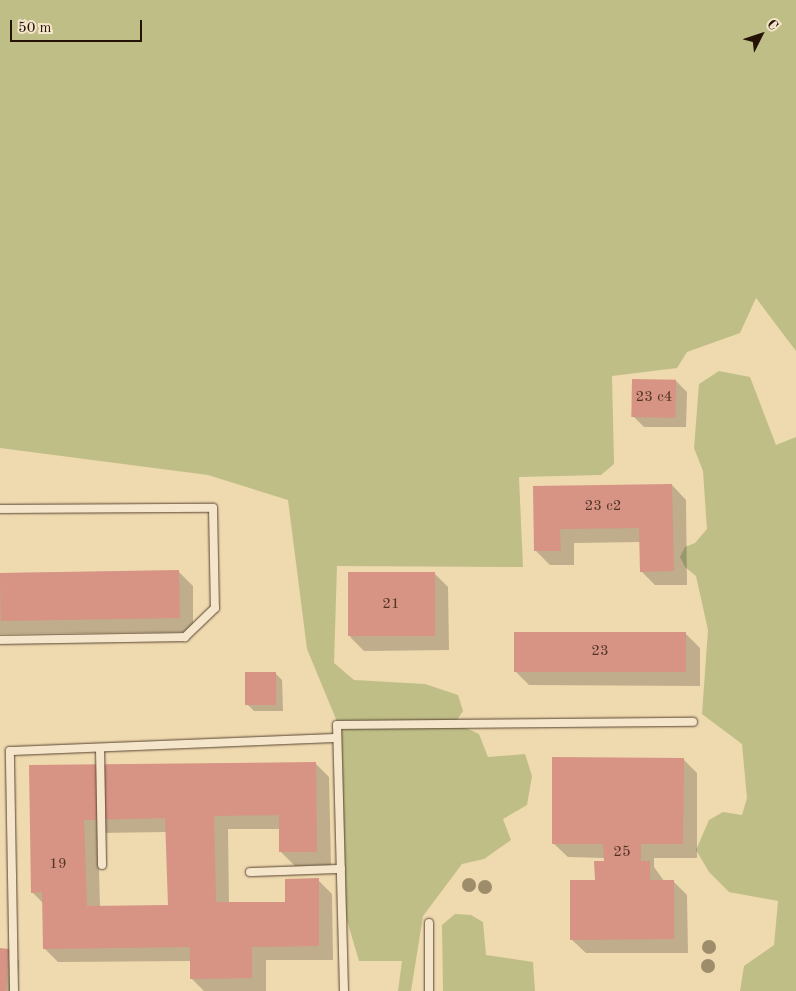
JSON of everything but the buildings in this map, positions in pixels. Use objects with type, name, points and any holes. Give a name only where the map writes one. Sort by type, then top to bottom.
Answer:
[{"type":"lane","points":[[0,510],[213,508],[215,608],[185,637],[0,640]]},
{"type":"lane","points":[[344,991],[337,725],[693,722]]},
{"type":"lane","points":[[14,991],[10,751],[337,738]]},
{"type":"lane","points":[[100,748],[102,865]]},
{"type":"lane","points":[[250,872],[341,869]]},
{"type":"lane","points":[[429,991],[430,923]]},
{"type":"shaded area","points":[[0,0],[796,0],[796,351],[756,298],[740,333],[687,352],[677,368],[612,376],[614,464],[601,475],[519,477],[523,567],[337,566],[334,663],[354,680],[425,684],[458,695],[463,711],[455,723],[479,734],[488,757],[525,754],[532,776],[527,805],[503,819],[511,840],[484,859],[462,864],[423,916],[411,991],[398,991],[402,961],[359,961],[346,917],[338,724],[307,649],[288,500],[208,475],[0,448]]},
{"type":"shaded area","points":[[719,371],[750,377],[776,445],[796,437],[796,991],[740,991],[744,966],[774,945],[778,901],[729,892],[709,872],[696,850],[709,820],[723,812],[742,815],[747,798],[742,744],[702,714],[708,630],[696,576],[685,567],[680,557],[685,547],[695,543],[707,529],[703,471],[694,448],[699,384]]},
{"type":"shaded area","points":[[455,914],[471,915],[483,922],[486,955],[533,962],[535,991],[443,991],[442,925]]}]
